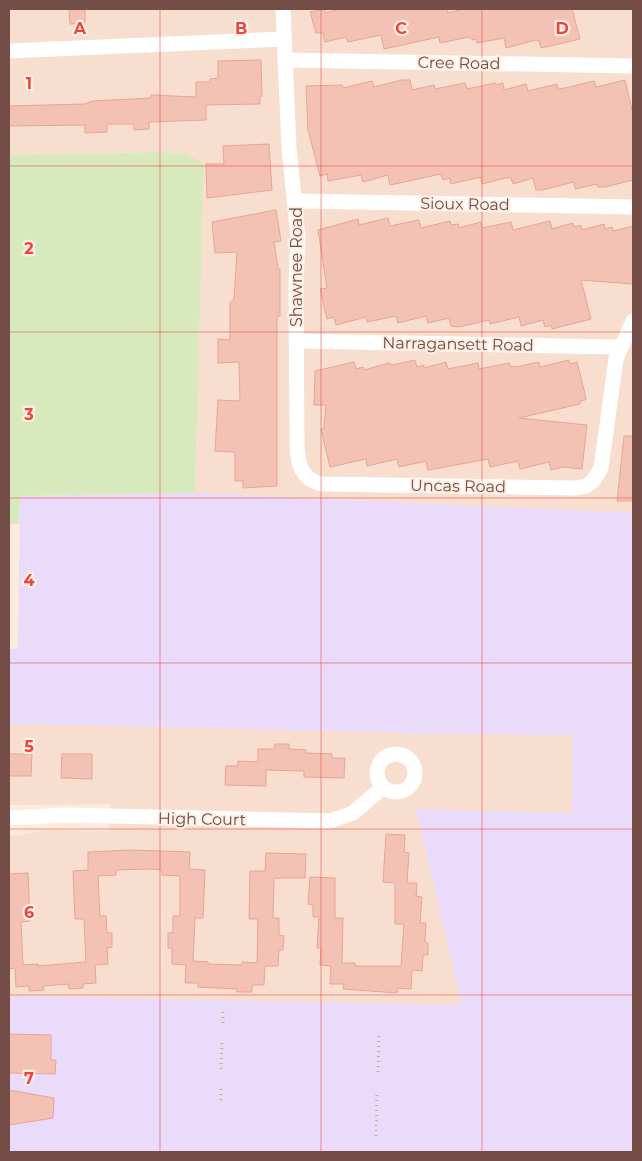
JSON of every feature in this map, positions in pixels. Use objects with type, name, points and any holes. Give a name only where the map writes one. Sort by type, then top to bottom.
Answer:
[{"type":"street","name":"Shawnee Road","points":[[283,9],[289,148],[296,202],[298,237],[296,341],[299,466],[307,478],[321,484]]},
{"type":"street","points":[[9,51],[284,40]]},
{"type":"street","name":"Cree Road","points":[[285,60],[633,66]]},
{"type":"street","name":"Sioux Road","points":[[296,202],[633,207]]},
{"type":"street","points":[[620,347],[633,321]]},
{"type":"street","name":"Narragansett Road","points":[[296,341],[620,347]]},
{"type":"street","name":"Uncas Road","points":[[321,484],[576,488],[593,481],[602,462],[614,368],[620,347]]},
{"type":"street","name":"High Court","points":[[9,818],[66,815],[330,821],[355,812],[383,787]]},
{"type":"path","points":[[223,1010],[223,1023]]},
{"type":"path","points":[[378,1034],[378,1072]]},
{"type":"path","points":[[222,1040],[222,1069]]},
{"type":"path","points":[[221,1087],[221,1100]]},
{"type":"path","points":[[376,1136],[377,1092]]},
{"type":"shaded area","points":[[9,9],[633,9],[633,513],[195,493],[204,165],[187,154],[160,152],[9,155]]},
{"type":"shaded area","points":[[195,493],[633,513],[633,1152],[9,1152],[9,996],[462,1005],[416,809],[572,813],[572,735],[410,734],[9,724],[9,649],[18,649],[20,496]]},
{"type":"shaded area","points":[[9,724],[410,734],[573,735],[572,813],[416,810],[462,1005],[9,998],[9,836],[49,830],[109,831],[111,804],[9,805]]},
{"type":"green space","points":[[160,152],[187,154],[204,164],[195,493],[20,496],[19,524],[9,524],[9,155]]},
{"type":"building","points":[[69,9],[85,9],[85,23],[70,24]]},
{"type":"building","points":[[324,9],[325,13],[340,9],[447,9],[448,13],[464,9],[572,9],[580,39],[541,48],[539,41],[536,40],[506,48],[504,38],[477,43],[476,39],[473,40],[469,37],[440,43],[439,37],[384,49],[381,35],[348,42],[346,37],[325,42],[323,33],[316,33],[310,12]]},
{"type":"building","points":[[261,60],[262,96],[260,96],[260,104],[206,105],[206,120],[149,122],[149,129],[134,130],[134,124],[107,124],[107,132],[85,133],[85,125],[9,126],[9,106],[85,104],[93,101],[151,98],[151,95],[196,97],[196,82],[210,82],[210,79],[218,78],[218,61]]},
{"type":"building","points":[[402,80],[410,80],[412,90],[434,85],[435,89],[465,83],[467,89],[503,83],[504,90],[526,84],[528,91],[557,84],[558,89],[565,88],[594,81],[596,87],[625,80],[633,114],[633,180],[605,187],[598,187],[597,184],[575,189],[574,182],[536,190],[533,178],[513,184],[511,178],[505,178],[482,184],[481,177],[451,184],[450,178],[443,180],[441,174],[390,185],[388,175],[363,182],[361,175],[328,181],[327,174],[320,176],[308,130],[306,86],[342,85],[343,88],[372,81],[374,87]]},
{"type":"building","points":[[269,144],[272,190],[207,198],[206,164],[224,164],[223,146]]},
{"type":"building","points":[[276,210],[281,241],[274,242],[278,269],[280,269],[280,316],[277,316],[277,486],[243,488],[243,481],[235,481],[235,452],[215,451],[218,400],[240,401],[239,362],[218,363],[218,339],[230,340],[230,303],[234,299],[237,252],[215,253],[212,222]]},
{"type":"building","points":[[388,218],[390,226],[419,220],[421,228],[450,221],[451,225],[458,224],[459,228],[481,222],[482,228],[511,222],[513,230],[550,221],[552,229],[573,223],[574,227],[581,225],[582,230],[604,224],[605,229],[612,227],[613,231],[633,226],[633,284],[581,280],[591,319],[552,329],[551,325],[545,327],[543,320],[521,326],[519,317],[490,324],[489,320],[459,327],[451,326],[449,318],[428,323],[426,316],[398,323],[396,316],[367,322],[366,317],[336,325],[334,317],[327,319],[320,289],[327,288],[318,230],[358,219],[359,225]]},
{"type":"building","points":[[415,360],[417,367],[424,365],[424,368],[446,362],[448,369],[478,363],[479,369],[509,363],[510,366],[516,367],[539,362],[540,367],[569,360],[570,364],[577,362],[585,400],[580,401],[580,404],[519,418],[587,425],[582,469],[562,467],[551,470],[549,462],[520,469],[518,461],[490,467],[488,459],[428,470],[426,461],[399,467],[397,459],[367,466],[366,459],[330,467],[321,429],[324,428],[326,405],[314,405],[315,371],[354,362],[356,369],[363,367],[364,370],[389,363],[392,365]]},
{"type":"building","points":[[624,436],[633,436],[633,501],[617,501]]},
{"type":"building","points":[[275,744],[289,744],[289,749],[306,750],[306,753],[332,754],[332,758],[345,758],[344,778],[304,777],[304,771],[266,770],[266,786],[225,785],[226,766],[238,766],[238,761],[258,762],[258,749],[274,749]]},
{"type":"building","points":[[9,754],[32,754],[31,776],[9,776]]},
{"type":"building","points":[[62,754],[92,754],[92,779],[61,778]]},
{"type":"building","points":[[386,834],[405,835],[404,852],[409,853],[407,883],[417,883],[416,896],[422,897],[420,923],[426,923],[425,942],[428,943],[428,955],[423,955],[422,971],[412,970],[411,989],[398,988],[397,993],[343,989],[344,984],[330,984],[331,966],[320,965],[321,948],[317,948],[319,917],[313,917],[313,905],[308,904],[310,877],[335,878],[335,918],[343,918],[342,963],[355,963],[355,966],[401,966],[404,924],[395,924],[395,883],[383,882]]},
{"type":"building","points":[[130,850],[190,852],[189,869],[205,870],[203,918],[195,918],[193,961],[208,962],[208,964],[242,965],[242,962],[257,963],[258,919],[249,919],[250,871],[265,871],[266,853],[306,854],[305,878],[274,878],[273,918],[279,918],[279,935],[284,936],[283,950],[279,950],[278,966],[265,966],[264,985],[252,985],[252,992],[237,992],[237,989],[198,987],[198,983],[185,983],[186,965],[172,964],[172,948],[168,948],[168,933],[173,933],[173,916],[180,916],[180,876],[162,875],[162,870],[149,869],[116,870],[116,875],[98,876],[100,916],[106,916],[107,933],[112,933],[112,947],[107,948],[108,964],[95,965],[96,983],[83,984],[83,988],[69,989],[68,984],[43,986],[44,990],[29,991],[29,986],[16,987],[15,968],[9,969],[9,874],[28,873],[30,921],[21,922],[23,965],[38,964],[38,966],[86,962],[84,919],[75,919],[73,871],[88,870],[88,852]]},
{"type":"building","points":[[9,1034],[51,1035],[51,1060],[56,1060],[55,1074],[9,1073]]},
{"type":"building","points":[[9,1090],[54,1098],[53,1118],[9,1125]]}]
